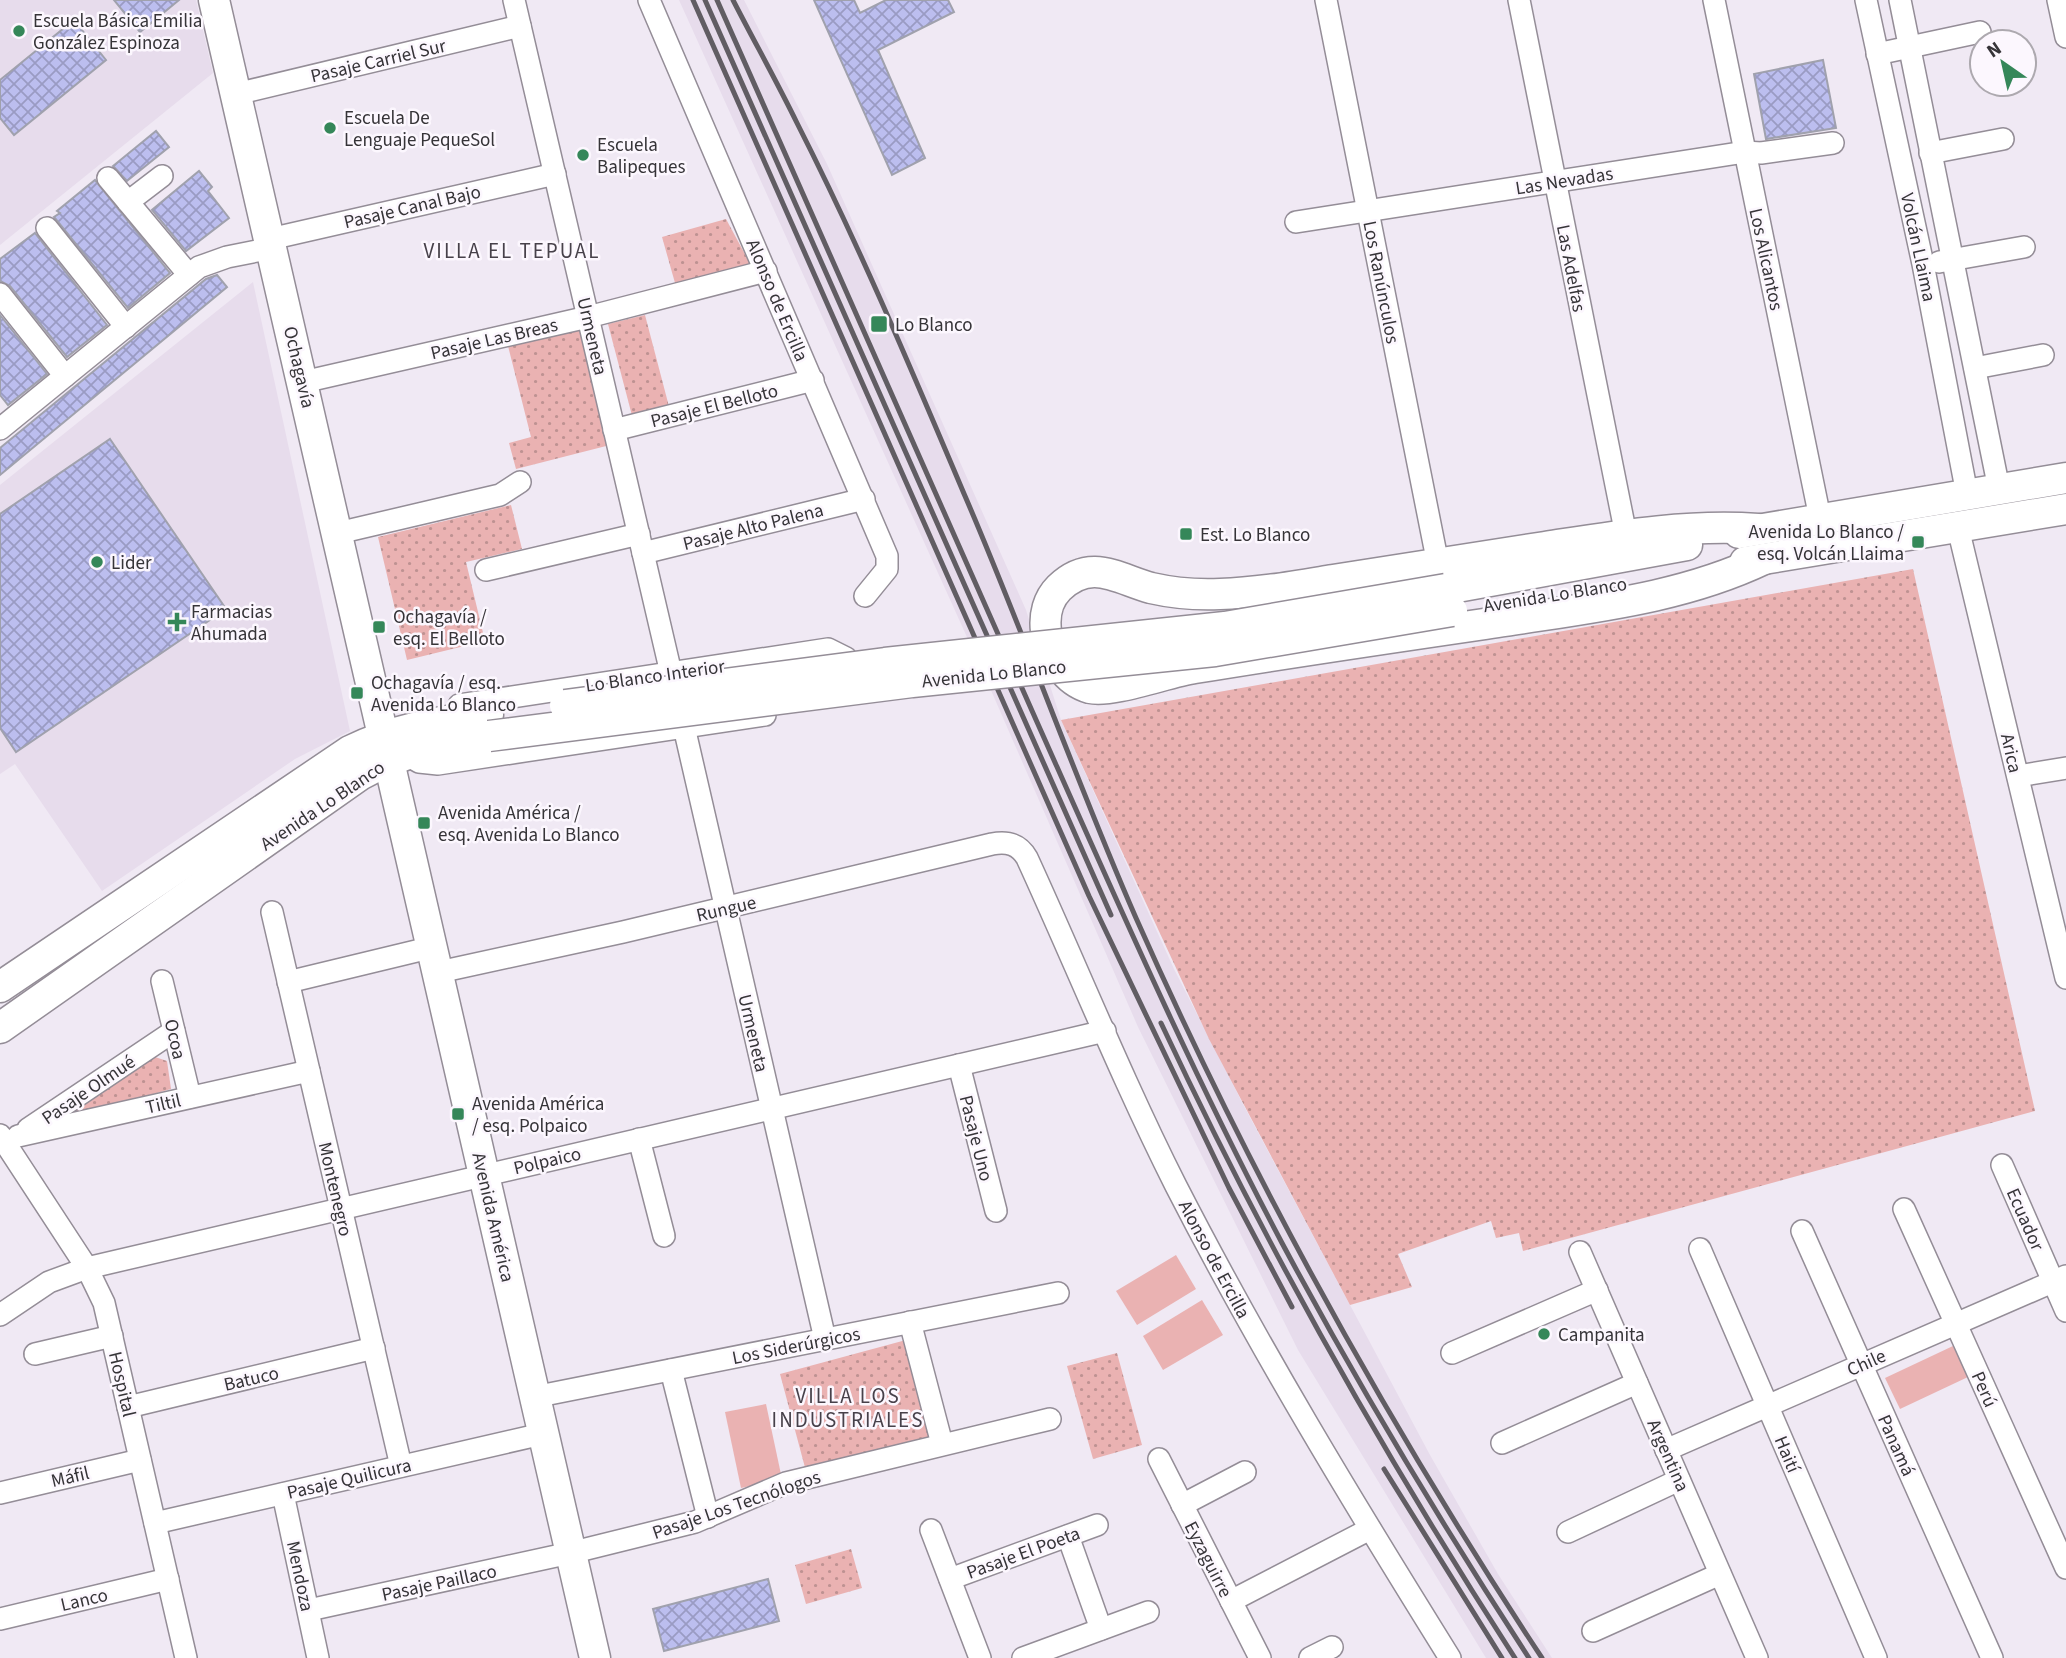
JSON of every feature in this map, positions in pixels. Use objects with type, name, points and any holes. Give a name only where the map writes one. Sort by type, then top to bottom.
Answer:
[{"type":"main road","name":"Ochagavía","points":[[214,0],[338,533],[393,749]]},
{"type":"main road","name":"Avenida Lo Blanco","points":[[0,987],[311,774],[393,749],[489,726],[899,662],[1225,626],[1666,550],[1758,529],[2066,478]]},
{"type":"main road","name":"Avenida Lo Blanco","points":[[1445,588],[1764,559],[2066,509]]},
{"type":"main road","points":[[1758,529],[1703,527],[1626,535],[1445,588],[1216,595],[1166,591],[1139,584],[1111,571],[1087,574],[1068,581],[1056,592],[1048,606],[1046,630],[1054,656],[1065,672],[1082,685],[1108,689],[1192,668],[1635,601],[1714,580],[1764,559]]},
{"type":"main road","name":"Avenida Lo Blanco","points":[[0,1028],[349,782],[393,749],[417,726],[489,726]]},
{"type":"main road","name":"Avenida América","points":[[393,749],[436,960],[595,1658]]},
{"type":"street","name":"Urmeneta","points":[[514,0],[671,673]]},
{"type":"street","name":"Alonso de Ercilla","points":[[649,0],[889,562],[866,596]]},
{"type":"street","name":"Los Ranúnculos","points":[[1326,0],[1445,588]]},
{"type":"street","name":"Las Adelfas","points":[[1519,0],[1626,535]]},
{"type":"street","name":"Los Alicantos","points":[[1714,0],[1821,518]]},
{"type":"street","name":"Volcán Llaima","points":[[1866,0],[1923,264],[1967,494]]},
{"type":"street","name":"Volcán Llaima","points":[[1900,0],[1999,489]]},
{"type":"street","name":"Pasaje Carriel Sur","points":[[236,94],[520,26]]},
{"type":"street","points":[[1877,54],[1968,35]]},
{"type":"street","points":[[1930,153],[2003,139]]},
{"type":"street","name":"Las Nevadas","points":[[1296,222],[1745,152],[1761,153],[1833,143]]},
{"type":"street","name":"Pasaje Canal Bajo","points":[[1,426],[200,267],[271,243],[555,174]]},
{"type":"street","points":[[128,202],[162,176]]},
{"type":"street","points":[[108,178],[189,275]]},
{"type":"street","points":[[47,228],[125,327]]},
{"type":"street","points":[[1923,264],[2024,247]]},
{"type":"street","name":"Pasaje Las Breas","points":[[303,382],[588,317],[766,271]]},
{"type":"street","points":[[0,294],[65,376]]},
{"type":"street","points":[[1975,369],[2043,355]]},
{"type":"street","name":"Pasaje El Belloto","points":[[614,430],[813,380]]},
{"type":"street","points":[[338,533],[500,495],[520,482]]},
{"type":"street","name":"Pasaje Alto Palena","points":[[486,570],[641,544],[864,499]]},
{"type":"street","name":"Arica","points":[[1958,528],[2066,978]]},
{"type":"street","name":"Lo Blanco Interior","points":[[417,726],[437,714],[463,704],[828,649],[846,658],[853,667],[857,686],[848,703]]},
{"type":"street","points":[[393,749],[419,762],[438,764],[913,693]]},
{"type":"street","name":"Urmeneta","points":[[684,727],[825,1339]]},
{"type":"street","points":[[2018,776],[2066,768]]},
{"type":"street","name":"Rungue","points":[[288,982],[436,960],[725,908],[992,844],[1013,844]]},
{"type":"street","name":"Alonso de Ercilla","points":[[1013,844],[1027,858],[1204,1240],[1370,1529],[1450,1658]]},
{"type":"street","name":"Montenegro","points":[[272,912],[401,1466]]},
{"type":"street","name":"Ocoa","points":[[162,981],[190,1097]]},
{"type":"street","name":"Pasaje Olmué","points":[[5,1138],[174,1031]]},
{"type":"street","name":"Polpaico","points":[[0,1315],[49,1282],[87,1268],[1105,1031]]},
{"type":"street","name":"Pasaje Uno","points":[[959,1065],[996,1211]]},
{"type":"street","name":"Tiltil","points":[[5,1138],[309,1071]]},
{"type":"street","name":"Hospital","points":[[5,1138],[87,1268],[104,1303],[186,1658]]},
{"type":"street","points":[[639,1139],[664,1236]]},
{"type":"street","name":"Ecuador","points":[[2002,1165],[2060,1279],[2066,1311]]},
{"type":"street","name":"Perú","points":[[1904,1209],[2066,1568]]},
{"type":"street","name":"Panamá","points":[[1802,1231],[1992,1658]]},
{"type":"street","name":"Haití","points":[[1700,1249],[1876,1658]]},
{"type":"street","name":"Argentina","points":[[1580,1252],[1757,1658]]},
{"type":"street","name":"Chile","points":[[1666,1450],[2060,1279]]},
{"type":"street","points":[[1452,1353],[1597,1290]]},
{"type":"street","name":"Los Siderúrgicos","points":[[534,1397],[1058,1293]]},
{"type":"street","points":[[910,1322],[943,1444]]},
{"type":"street","points":[[35,1354],[112,1336]]},
{"type":"street","name":"Batuco","points":[[128,1407],[374,1348]]},
{"type":"street","points":[[671,1370],[708,1517]]},
{"type":"street","points":[[1502,1443],[1637,1383]]},
{"type":"street","name":"Pasaje Los Tecnólogos","points":[[570,1553],[708,1517],[786,1483],[1050,1419]]},
{"type":"street","name":"Pasaje Quilicura","points":[[155,1523],[542,1434]]},
{"type":"street","name":"Eyzaguirre","points":[[1159,1459],[1259,1658]]},
{"type":"street","name":"Máfil","points":[[0,1493],[140,1460]]},
{"type":"street","points":[[1182,1505],[1245,1472]]},
{"type":"street","points":[[1568,1532],[1679,1480]]},
{"type":"street","name":"Mendoza","points":[[283,1494],[318,1658]]},
{"type":"street","name":"Pasaje El Poeta","points":[[950,1579],[1097,1525]]},
{"type":"street","points":[[1231,1601],[1370,1529]]},
{"type":"street","points":[[931,1530],[980,1658]]},
{"type":"street","points":[[1068,1536],[1101,1629]]},
{"type":"street","name":"Pasaje Paillaco","points":[[309,1610],[570,1553]]},
{"type":"street","points":[[1593,1631],[1720,1574]]},
{"type":"street","name":"Lanco","points":[[0,1619],[168,1580]]},
{"type":"street","points":[[1023,1658],[1148,1612]]},
{"type":"street","points":[[1310,1658],[1332,1647]]},
{"type":"shaded area","points":[[0,0],[196,0],[213,73],[0,245]]},
{"type":"shaded area","points":[[679,0],[744,0],[827,164],[1026,610],[1061,720],[1174,969],[1430,1455],[1498,1574],[1552,1658],[1486,1658],[1298,1350],[1138,1027],[990,688]]},
{"type":"shaded area","points":[[726,219],[753,269],[677,290],[662,237]]},
{"type":"shaded area","points":[[253,282],[350,731],[295,759],[102,891],[15,764],[0,774],[0,485]]},
{"type":"shaded area","points":[[645,315],[672,418],[635,427],[608,324]]},
{"type":"shaded area","points":[[584,326],[614,444],[516,469],[509,443],[531,437],[508,346]]},
{"type":"shaded area","points":[[511,505],[522,549],[466,562],[485,641],[407,660],[378,537]]},
{"type":"shaded area","points":[[1913,569],[2035,1111],[1523,1251],[1519,1233],[1496,1238],[1491,1221],[1398,1254],[1412,1287],[1350,1305],[1209,1039],[1061,720]]},
{"type":"shaded area","points":[[155,1057],[167,1061],[171,1089],[72,1117],[68,1114]]},
{"type":"shaded area","points":[[1176,1255],[1196,1289],[1137,1325],[1116,1291]]},
{"type":"shaded area","points":[[1202,1300],[1223,1335],[1163,1370],[1143,1336]]},
{"type":"shaded area","points":[[906,1340],[932,1441],[807,1475],[780,1374]]},
{"type":"shaded area","points":[[1953,1346],[1968,1377],[1900,1409],[1885,1378]]},
{"type":"shaded area","points":[[1117,1353],[1142,1445],[1093,1459],[1067,1366]]},
{"type":"shaded area","points":[[766,1404],[782,1479],[741,1488],[725,1412]]},
{"type":"shaded area","points":[[851,1549],[862,1588],[806,1604],[795,1565]]},
{"type":"building","points":[[114,0],[179,0],[140,32]]},
{"type":"building","points":[[814,0],[854,0],[860,13],[886,0],[948,0],[954,12],[878,50],[925,158],[892,175]]},
{"type":"building","points":[[74,20],[106,60],[14,135],[0,118],[0,80]]},
{"type":"building","points":[[1823,60],[1836,128],[1766,139],[1754,74]]},
{"type":"building","points":[[156,131],[169,147],[127,181],[113,166]]},
{"type":"building","points":[[199,171],[212,187],[208,191],[229,218],[186,251],[152,210]]},
{"type":"building","points":[[95,180],[170,273],[128,308],[54,217],[60,213],[57,211]]},
{"type":"building","points":[[35,233],[107,325],[67,357],[10,286],[0,281],[0,259]]},
{"type":"building","points":[[217,275],[227,287],[0,475],[0,448],[206,279]]},
{"type":"building","points":[[0,315],[47,374],[8,405],[0,395]]},
{"type":"building","name":"Lider","points":[[110,439],[226,609],[16,752],[0,728],[0,514]]},
{"type":"building","points":[[768,1579],[779,1621],[664,1651],[653,1609]]},
{"type":"railway","points":[[693,0],[1089,896],[1229,1188],[1292,1307]]},
{"type":"railway","points":[[705,0],[1111,915]]},
{"type":"railway","points":[[717,0],[916,452],[1155,984],[1217,1114],[1282,1243],[1370,1401],[1529,1658]]},
{"type":"railway","points":[[733,0],[820,169],[884,308],[987,548],[1136,918],[1226,1109],[1375,1388],[1542,1658]]},
{"type":"railway","points":[[1161,1023],[1241,1186],[1327,1346],[1418,1504],[1515,1658]]},
{"type":"railway","points":[[1384,1469],[1502,1658]]},
{"type":"place","name":"Escuela Básica Emilia González Espinoza","points":[[19,31]]},
{"type":"place","name":"Escuela De Lenguaje PequeSol","points":[[330,128]]},
{"type":"place","name":"Escuela Balipeques","points":[[583,155]]},
{"type":"place","name":"Lo Blanco","points":[[879,324]]},
{"type":"place","name":"Est. Lo Blanco","points":[[1186,534]]},
{"type":"place","name":"Avenida Lo Blanco / esq. Volcán Llaima","points":[[1918,542]]},
{"type":"place","name":"Lider","points":[[97,562]]},
{"type":"place","name":"Farmacias Ahumada","points":[[177,622]]},
{"type":"place","name":"Ochagavía / esq. El Belloto","points":[[379,627]]},
{"type":"place","name":"Ochagavía / esq. Avenida Lo Blanco","points":[[357,693]]},
{"type":"place","name":"Avenida América / esq. Avenida Lo Blanco","points":[[424,823]]},
{"type":"place","name":"Avenida América / esq. Polpaico","points":[[458,1114]]},
{"type":"place","name":"Campanita","points":[[1544,1334]]},
{"type":"district","name":"VILLA EL TEPUAL","points":[[512,251]]},
{"type":"district","name":"VILLA LOS INDUSTRIALES","points":[[848,1408]]}]
